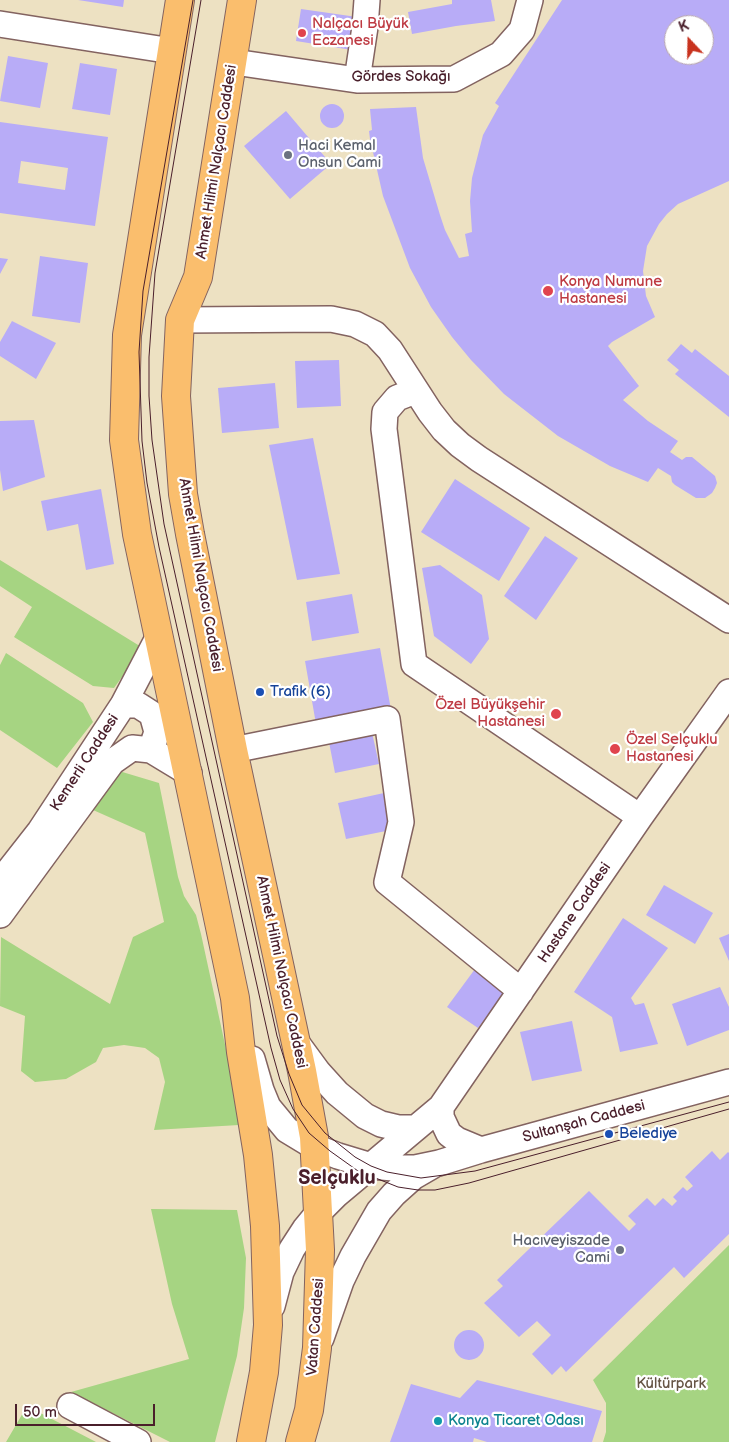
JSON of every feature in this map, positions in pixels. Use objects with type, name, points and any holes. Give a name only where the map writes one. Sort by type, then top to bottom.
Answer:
[{"type":"main road","points":[[180,0],[127,335],[124,440],[137,534],[235,998],[260,1179],[266,1257],[268,1324],[264,1372],[251,1442]]},
{"type":"main road","name":"Ahmet Hilmi Nalçacı Caddesi","points":[[242,0],[234,62],[198,277],[180,320],[176,396],[184,494],[190,534],[233,750],[296,1041],[315,1147]]},
{"type":"main road","name":"Vatan Caddesi","points":[[300,1442],[308,1410],[317,1348],[320,1250],[315,1147]]},
{"type":"street","points":[[357,80],[367,0]]},
{"type":"street","name":"Gördes Sokağı","points":[[234,62],[357,80],[454,79],[501,54],[522,30],[530,0]]},
{"type":"street","points":[[0,24],[172,51]]},
{"type":"street","points":[[180,320],[331,319],[355,324],[375,334],[390,350],[415,391],[444,430],[460,445],[729,620]]},
{"type":"street","points":[[415,391],[397,398],[385,412],[384,429],[414,664],[640,817]]},
{"type":"street","name":"Kemerli Caddesi","points":[[0,882],[40,831],[124,704],[158,636]]},
{"type":"street","name":"Hastane Caddesi","points":[[268,1324],[281,1272],[296,1242],[319,1212],[441,1107],[640,817],[729,692]]},
{"type":"street","points":[[124,704],[138,705],[152,714],[157,732],[151,750],[189,773]]},
{"type":"street","points":[[233,750],[387,719],[401,822],[387,882],[521,991]]},
{"type":"street","name":"Kemerli Caddesi","points":[[0,915],[112,762],[132,748],[151,750]]},
{"type":"street","points":[[235,998],[261,1090],[268,1107],[287,1130],[315,1147],[371,1166],[415,1168],[439,1163]]},
{"type":"street","points":[[296,1041],[318,1072],[337,1093],[365,1116],[381,1124],[398,1128],[416,1128]]},
{"type":"street","name":"Sultanşah Caddesi","points":[[439,1163],[729,1082]]},
{"type":"street","points":[[441,1107],[441,1117],[449,1134],[456,1140],[481,1150]]},
{"type":"street","points":[[317,1348],[341,1281],[379,1211],[413,1177],[439,1163]]},
{"type":"street","points":[[70,1406],[138,1442]]},
{"type":"green space","points":[[0,560],[143,648],[114,688],[93,686],[14,637],[32,607],[0,586]]},
{"type":"green space","points":[[6,653],[83,703],[93,722],[57,768],[0,730],[0,665]]},
{"type":"green space","points":[[109,768],[159,783],[178,877],[184,896],[196,915],[201,934],[239,1109],[239,1125],[154,1130],[165,1082],[159,1058],[145,1048],[124,1045],[103,1048],[96,1062],[66,1079],[35,1082],[21,1071],[25,1016],[0,1006],[1,937],[110,1004],[133,937],[164,922],[145,833],[84,806]]},
{"type":"green space","points":[[151,1209],[237,1210],[246,1258],[244,1308],[237,1356],[215,1442],[170,1442],[71,1392],[189,1359],[172,1304]]},
{"type":"green space","name":"Kültürpark","points":[[729,1245],[729,1442],[603,1442],[606,1432],[606,1403],[593,1380]]},
{"type":"green space","points":[[27,1406],[96,1442],[6,1442]]},
{"type":"building","points":[[78,0],[124,0],[123,7]]},
{"type":"building","points":[[452,0],[491,0],[495,21],[412,34],[408,12],[452,4]]},
{"type":"building","name":"Konya Numune Hastanesi","points":[[562,0],[729,0],[729,181],[678,204],[659,224],[647,246],[643,271],[646,296],[655,317],[608,346],[639,386],[623,400],[648,421],[678,441],[670,452],[682,460],[686,457],[692,457],[715,476],[717,483],[715,488],[705,498],[696,498],[675,485],[672,482],[671,476],[658,468],[648,482],[610,466],[558,436],[504,394],[452,337],[431,307],[410,268],[383,196],[370,139],[369,131],[372,130],[370,109],[416,107],[423,158],[445,230],[459,258],[469,256],[465,234],[472,232],[470,201],[472,178],[483,135],[499,106],[495,103]]},
{"type":"building","points":[[301,9],[357,17],[352,50],[296,41]]},
{"type":"building","points":[[8,56],[48,63],[40,108],[0,101]]},
{"type":"building","points":[[80,63],[117,69],[110,115],[72,109]]},
{"type":"building","points":[[332,104],[341,107],[344,116],[341,125],[332,128],[323,125],[320,116],[323,107]]},
{"type":"building","name":"Haci Kemal Onsun Cami","points":[[286,111],[331,164],[290,199],[244,146]]},
{"type":"building","points":[[0,122],[108,137],[95,226],[0,213]],"holes":[[[21,161],[68,168],[65,190],[18,183]]]},
{"type":"building","points":[[40,256],[88,263],[80,323],[32,316]]},
{"type":"building","points":[[0,258],[8,259],[0,274]]},
{"type":"building","points":[[12,321],[56,343],[36,379],[0,356],[0,342]]},
{"type":"building","points":[[681,344],[692,353],[695,349],[729,376],[729,417],[675,374],[679,370],[667,360]]},
{"type":"building","points":[[339,360],[341,406],[297,408],[295,361]]},
{"type":"building","points":[[275,383],[279,428],[222,433],[218,388]]},
{"type":"building","points":[[34,420],[45,477],[3,491],[0,470],[0,421]]},
{"type":"building","points":[[313,438],[340,574],[297,580],[269,445]]},
{"type":"building","points":[[455,479],[530,528],[499,581],[421,532]]},
{"type":"building","points":[[101,489],[114,564],[86,570],[78,524],[47,531],[41,501]]},
{"type":"building","points":[[545,536],[578,558],[536,620],[504,596]]},
{"type":"building","points":[[440,565],[482,595],[489,639],[471,664],[434,636],[422,568]]},
{"type":"building","points":[[352,594],[359,633],[312,641],[306,602]]},
{"type":"building","points":[[380,648],[391,710],[316,724],[305,661]]},
{"type":"building","points":[[371,728],[379,764],[335,773],[328,737]]},
{"type":"building","points":[[384,793],[391,830],[346,839],[338,803]]},
{"type":"building","points":[[664,885],[713,913],[695,944],[646,915]]},
{"type":"building","points":[[623,918],[668,948],[631,998],[635,1005],[644,1003],[658,1044],[620,1052],[612,1017],[574,992]]},
{"type":"building","points":[[729,934],[729,961],[719,938]]},
{"type":"building","points":[[475,969],[506,991],[478,1028],[447,1007]]},
{"type":"building","points":[[720,987],[729,1007],[729,1030],[687,1046],[672,1004]]},
{"type":"building","points":[[572,1021],[582,1071],[532,1081],[520,1032]]},
{"type":"building","name":"Hacıveyiszade Cami","points":[[712,1151],[720,1160],[729,1153],[729,1234],[684,1278],[674,1267],[566,1372],[561,1366],[552,1375],[532,1354],[551,1335],[537,1321],[519,1337],[484,1303],[503,1286],[497,1280],[589,1191],[629,1231],[636,1224],[628,1216],[647,1198],[655,1206],[663,1198],[672,1206],[677,1201],[673,1197],[683,1187],[687,1191],[693,1186],[685,1177]]},
{"type":"building","points":[[469,1330],[480,1334],[484,1345],[480,1356],[469,1360],[458,1356],[454,1345],[458,1334]]},
{"type":"building","points":[[477,1380],[602,1411],[592,1442],[487,1442],[474,1438],[473,1442],[390,1442],[411,1384],[460,1398]]},
{"type":"tram line","points":[[193,0],[143,291],[139,352],[142,441],[147,483],[159,547],[271,1048],[280,1080],[293,1109],[309,1133],[358,1171],[398,1187],[418,1190],[435,1190],[469,1183],[729,1109]]},
{"type":"tram line","points":[[201,0],[155,273],[149,357],[152,440],[164,524],[277,1036],[289,1074],[302,1105],[325,1133],[355,1157],[387,1172],[421,1178],[475,1171],[729,1102]]},
{"type":"place","name":"Nalçacı Büyük Eczanesi","points":[[302,33]]},
{"type":"place","name":"Haci Kemal Onsun Cami","points":[[288,155]]},
{"type":"place","name":"Konya Numune Hastanesi","points":[[548,291]]},
{"type":"place","name":"Trafik (6)","points":[[260,692]]},
{"type":"place","name":"Özel Büyükşehir Hastanesi","points":[[556,714]]},
{"type":"place","name":"Özel Selçuklu Hastanesi","points":[[615,749]]},
{"type":"place","name":"Belediye","points":[[609,1134]]},
{"type":"place","name":"Hacıveyiszade Cami","points":[[620,1250]]},
{"type":"place","name":"Konya Ticaret Odası","points":[[438,1421]]},
{"type":"district","name":"Selçuklu","points":[[337,1179]]}]
